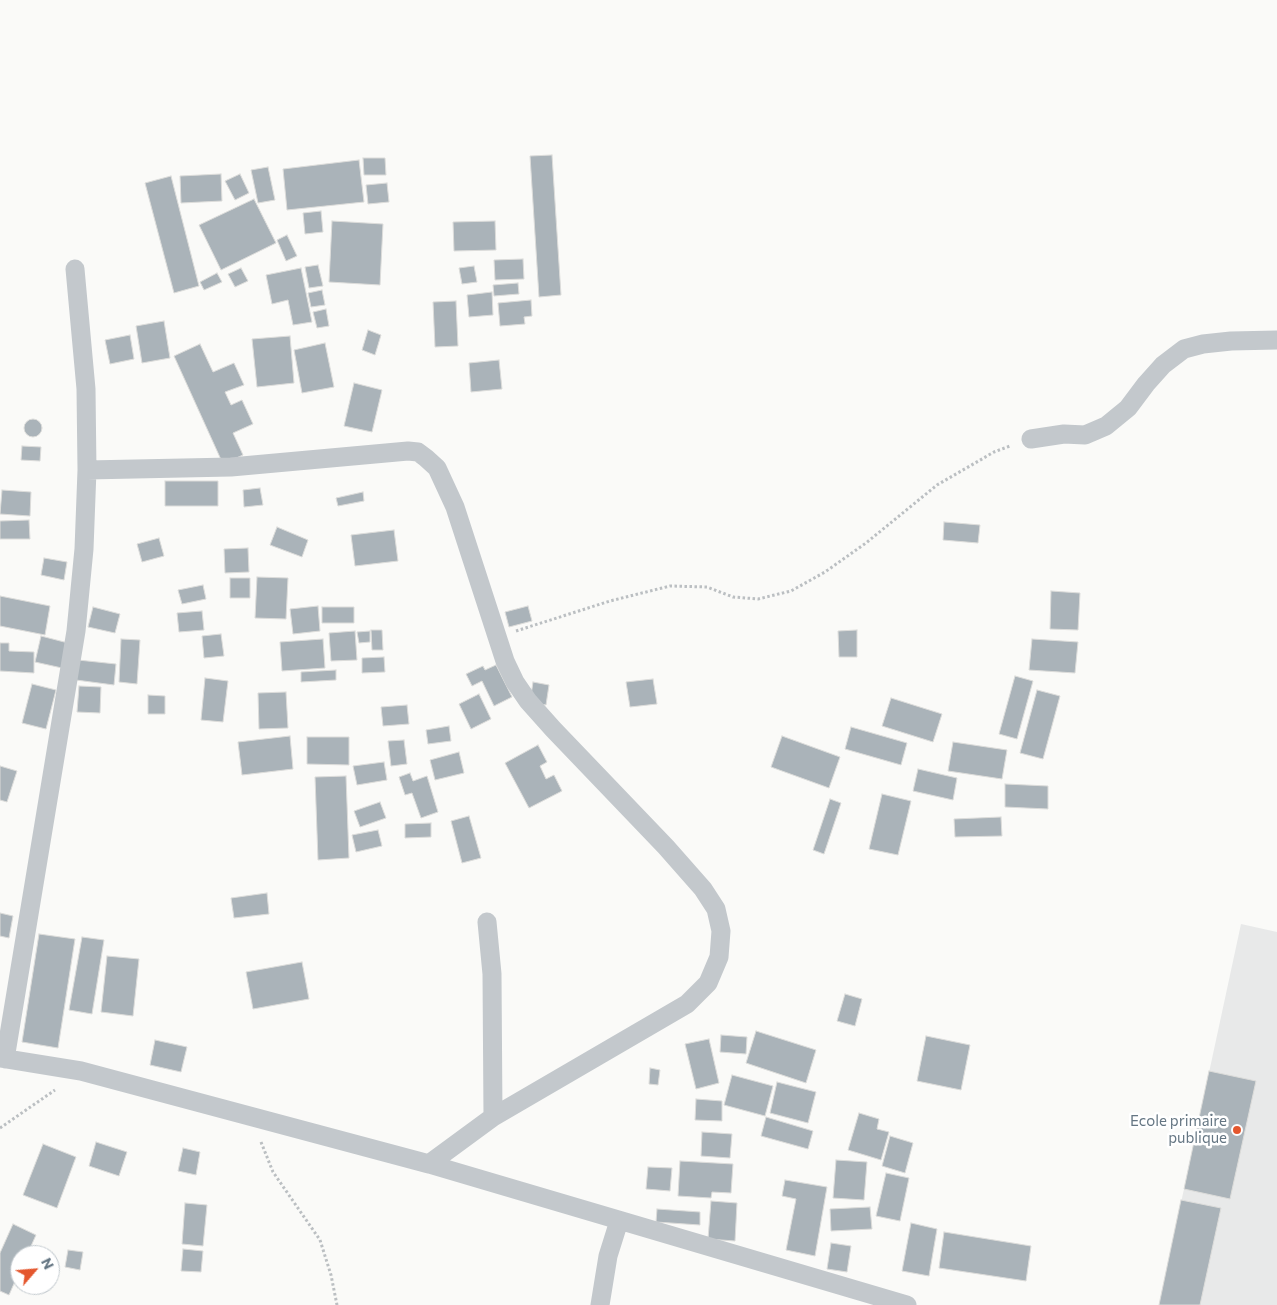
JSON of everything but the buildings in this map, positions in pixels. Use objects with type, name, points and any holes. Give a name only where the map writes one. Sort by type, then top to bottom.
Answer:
[{"type":"street","points":[[74,269],[86,388],[87,470],[84,549],[76,631],[3,1059],[81,1072],[429,1164],[907,1305]]},
{"type":"street","points":[[1031,439],[1064,434],[1085,435],[1106,426],[1128,408],[1163,364],[1184,349],[1203,344],[1231,341],[1277,340]]},
{"type":"street","points":[[87,470],[231,468],[408,451],[418,452],[437,468],[455,507],[469,546],[496,637],[515,682],[528,701],[553,729],[666,847],[703,889],[716,909],[722,931],[719,956],[708,983],[687,1004],[493,1117],[429,1164]]},
{"type":"street","points":[[487,922],[492,974],[494,1029],[493,1117]]},
{"type":"street","points":[[600,1305],[608,1256],[619,1221]]},
{"type":"path","points":[[496,637],[610,601],[670,586],[708,587],[733,597],[758,599],[791,591],[825,572],[866,543],[937,485],[994,452],[1031,439]]},
{"type":"path","points":[[0,1128],[81,1072]]},
{"type":"path","points":[[250,1116],[273,1172],[320,1240],[332,1275],[337,1305]]},
{"type":"shaded area","name":"Ecole primaire publique","points":[[1241,924],[1277,932],[1277,1305],[1159,1305]]},
{"type":"place","name":"Ecole primaire publique","points":[[1237,1130]]}]
